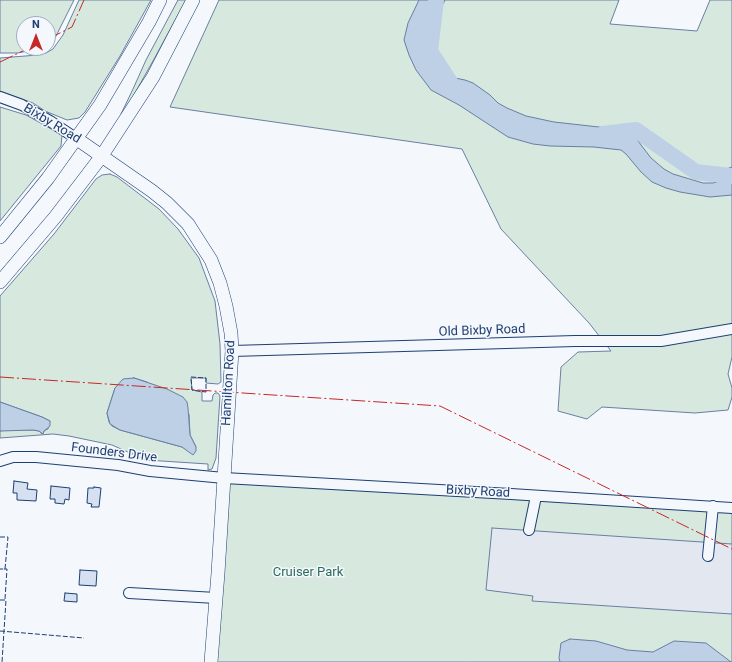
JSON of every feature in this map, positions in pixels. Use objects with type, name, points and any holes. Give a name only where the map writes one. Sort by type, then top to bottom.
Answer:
[{"type":"main road","points":[[0,237],[48,178],[77,139],[122,69],[160,0]]},
{"type":"main road","points":[[0,282],[56,216],[101,156],[153,77],[193,0]]},
{"type":"main road","name":"Bixby Road","points":[[77,139],[101,156]]},
{"type":"main road","name":"Hamilton Road","points":[[101,156],[152,191],[167,203],[188,224],[198,238],[210,260],[220,283],[229,318],[232,351],[211,662]]},
{"type":"street","name":"Bixby Road","points":[[0,97],[28,108],[77,139]]},
{"type":"street","name":"Old Bixby Road","points":[[232,351],[662,341],[732,329]]},
{"type":"street","name":"Founders Drive","points":[[0,460],[13,457],[36,457],[118,465],[150,471],[224,478]]},
{"type":"street","name":"Bixby Road","points":[[224,478],[732,508]]},
{"type":"street","points":[[529,530],[535,501]]},
{"type":"street","points":[[708,556],[713,506]]},
{"type":"street","points":[[129,593],[216,598]]},
{"type":"green space","points":[[0,0],[74,0],[56,36],[56,16],[16,16],[16,53],[0,53]]},
{"type":"green space","points":[[79,0],[151,0],[120,56],[85,112],[79,118],[67,120],[45,111],[33,103],[0,91],[0,58],[56,56],[56,45],[63,35]]},
{"type":"green space","points":[[178,0],[186,0],[127,107],[121,114],[146,60]]},
{"type":"green space","points":[[219,0],[619,0],[610,24],[697,31],[710,0],[732,0],[732,357],[728,374],[732,388],[732,397],[728,410],[695,413],[602,407],[587,419],[558,411],[561,367],[578,352],[611,351],[589,323],[501,229],[462,149],[170,107]]},
{"type":"green space","points":[[0,107],[26,115],[62,135],[61,146],[0,221]]},
{"type":"green space","points":[[110,174],[117,177],[159,209],[178,229],[199,258],[215,301],[220,344],[221,382],[218,384],[206,383],[206,378],[191,378],[192,390],[202,392],[202,401],[212,401],[215,393],[218,393],[220,396],[216,458],[212,469],[208,470],[208,464],[146,460],[112,445],[69,436],[53,434],[0,438],[0,431],[6,430],[33,430],[39,431],[42,434],[48,429],[50,421],[0,402],[0,296],[54,234],[96,179],[102,175]],"holes":[[[134,378],[147,382],[189,414],[190,435],[196,447],[187,450],[182,447],[120,430],[112,426],[109,422],[107,413],[115,388]]]},
{"type":"green space","name":"Cruiser Park","points":[[224,478],[732,508],[732,662],[211,662]]},
{"type":"shaded area","points":[[492,528],[732,544],[732,614],[532,601],[533,596],[486,590]]},
{"type":"water","points":[[419,0],[445,0],[432,20],[427,32],[426,42],[432,65],[439,73],[473,83],[490,95],[498,103],[526,116],[554,122],[617,129],[629,133],[635,137],[651,158],[664,169],[673,174],[703,183],[713,183],[720,181],[725,177],[723,170],[732,167],[732,195],[710,197],[666,188],[652,182],[621,150],[594,147],[550,146],[533,144],[508,137],[459,105],[431,90],[416,70],[404,40],[408,23]]},
{"type":"water","points":[[134,378],[167,389],[183,397],[187,402],[190,435],[196,447],[196,451],[193,455],[182,447],[120,430],[110,424],[107,413],[115,388],[123,379]]},
{"type":"water","points":[[0,402],[42,417],[50,421],[50,426],[44,431],[43,434],[39,431],[33,430],[0,431]]},
{"type":"water","points":[[570,639],[596,641],[627,650],[653,652],[674,641],[706,643],[731,662],[560,662],[559,658],[561,643]]},
{"type":"building","points":[[14,481],[28,483],[27,489],[37,490],[36,501],[17,500],[17,493],[13,493]]},
{"type":"building","points":[[51,486],[70,488],[69,500],[65,499],[64,504],[55,503],[55,499],[50,499]]},
{"type":"building","points":[[88,488],[101,488],[99,507],[91,507],[92,504],[87,503]]},
{"type":"building","points":[[80,570],[97,571],[96,586],[79,585]]},
{"type":"building","points":[[65,593],[77,594],[77,602],[64,601]]},
{"type":"waterway","points":[[436,0],[430,51],[454,88],[461,92]]},
{"type":"waterway","points":[[603,134],[636,130],[696,172],[732,176]]},
{"type":"fence","points":[[191,377],[206,378],[206,392],[192,390],[191,377]]},
{"type":"fence","points":[[0,537],[8,537],[5,569],[0,569]]},
{"type":"fence","points":[[4,569],[7,569],[4,599]]},
{"type":"fence","points":[[0,600],[6,600],[2,662]]},
{"type":"fence","points":[[0,631],[84,638]]},
{"type":"power","points":[[56,35],[72,27],[84,0]]},
{"type":"power","points":[[0,62],[16,54]]},
{"type":"power","points":[[0,377],[440,406],[732,549]]}]
